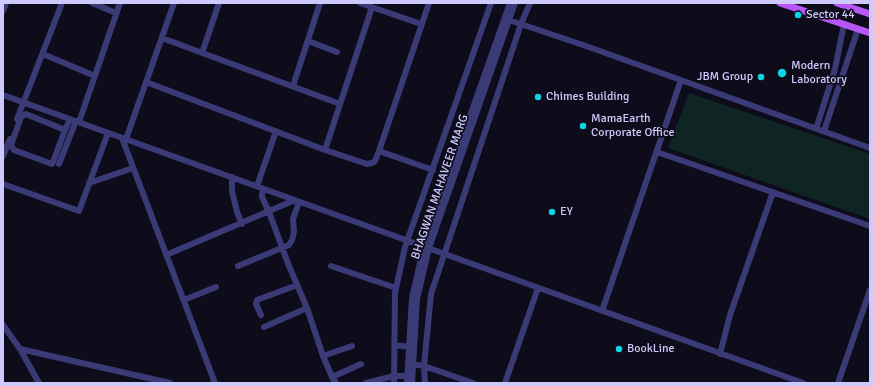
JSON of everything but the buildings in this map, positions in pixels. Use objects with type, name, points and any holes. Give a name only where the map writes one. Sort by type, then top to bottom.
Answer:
[{"type":"main road","points":[[780,3],[864,31],[870,36]]},
{"type":"main road","points":[[837,3],[870,14]]},
{"type":"street","points":[[3,11],[6,3]]},
{"type":"street","points":[[3,156],[62,3]]},
{"type":"street","points":[[92,3],[116,12]]},
{"type":"street","points":[[59,164],[75,121],[95,76],[120,3]]},
{"type":"street","points":[[174,3],[124,138],[133,168],[216,383]]},
{"type":"street","points":[[202,52],[219,3]]},
{"type":"street","points":[[293,86],[320,3]]},
{"type":"street","points":[[360,3],[422,24]]},
{"type":"street","points":[[146,82],[325,150],[367,164],[372,164],[375,161],[379,151],[429,3]]},
{"type":"street","points":[[394,383],[396,288],[408,241],[491,3]]},
{"type":"street","name":"BHAGWAN MAHAVEER MARG","points":[[407,383],[412,298],[426,247],[510,3]]},
{"type":"street","name":"BHAGWAN MAHAVEER MARG","points":[[412,383],[417,299],[426,247],[515,3]]},
{"type":"street","points":[[425,383],[424,366],[431,294],[521,24],[530,3]]},
{"type":"street","points":[[325,150],[372,7]]},
{"type":"street","points":[[509,20],[682,80],[870,148]]},
{"type":"street","points":[[816,129],[835,69],[844,24]]},
{"type":"street","points":[[824,131],[864,31]]},
{"type":"street","points":[[162,38],[340,104]]},
{"type":"street","points":[[308,41],[337,52]]},
{"type":"street","points":[[43,54],[95,76]]},
{"type":"street","points":[[602,311],[682,80]]},
{"type":"street","points":[[3,95],[803,383]]},
{"type":"street","points":[[66,130],[26,114],[21,117],[12,147],[14,150],[52,164],[66,130],[75,121]]},
{"type":"street","points":[[257,186],[276,131]]},
{"type":"street","points":[[3,184],[79,211],[108,133]]},
{"type":"street","points":[[379,151],[433,170]]},
{"type":"street","points":[[657,152],[870,226]]},
{"type":"street","points":[[89,183],[133,168]]},
{"type":"street","points":[[232,177],[232,191],[237,212],[242,224]]},
{"type":"street","points":[[264,189],[262,194],[282,248],[307,308],[323,356],[336,383]]},
{"type":"street","points":[[720,354],[730,315],[773,192]]},
{"type":"street","points":[[166,255],[297,201]]},
{"type":"street","points":[[238,266],[289,244],[292,240],[294,232],[293,219],[297,201]]},
{"type":"street","points":[[331,266],[396,288]]},
{"type":"street","points":[[261,315],[256,304],[257,300],[297,285]]},
{"type":"street","points":[[184,300],[216,287]]},
{"type":"street","points":[[505,383],[538,288]]},
{"type":"street","points":[[838,383],[870,290]]},
{"type":"street","points":[[264,327],[307,308]]},
{"type":"street","points":[[3,325],[20,349],[39,383]]},
{"type":"street","points":[[395,345],[409,347]]},
{"type":"street","points":[[323,356],[352,346]]},
{"type":"street","points":[[20,349],[139,380],[170,383]]},
{"type":"street","points":[[332,377],[361,364]]},
{"type":"street","points":[[413,364],[424,366],[473,383]]},
{"type":"street","points":[[366,383],[394,376],[407,376]]},
{"type":"green space","points":[[689,93],[870,154],[870,219],[668,148]]},
{"type":"place","name":"Sector 44","points":[[798,15]]},
{"type":"place","name":"Modern Laboratory","points":[[782,73]]},
{"type":"place","name":"JBM Group","points":[[761,77]]},
{"type":"place","name":"Chimes Building","points":[[538,97]]},
{"type":"place","name":"MamaEarth Corporate Office","points":[[583,126]]},
{"type":"place","name":"EY","points":[[552,212]]},
{"type":"place","name":"BookLine","points":[[619,349]]}]
